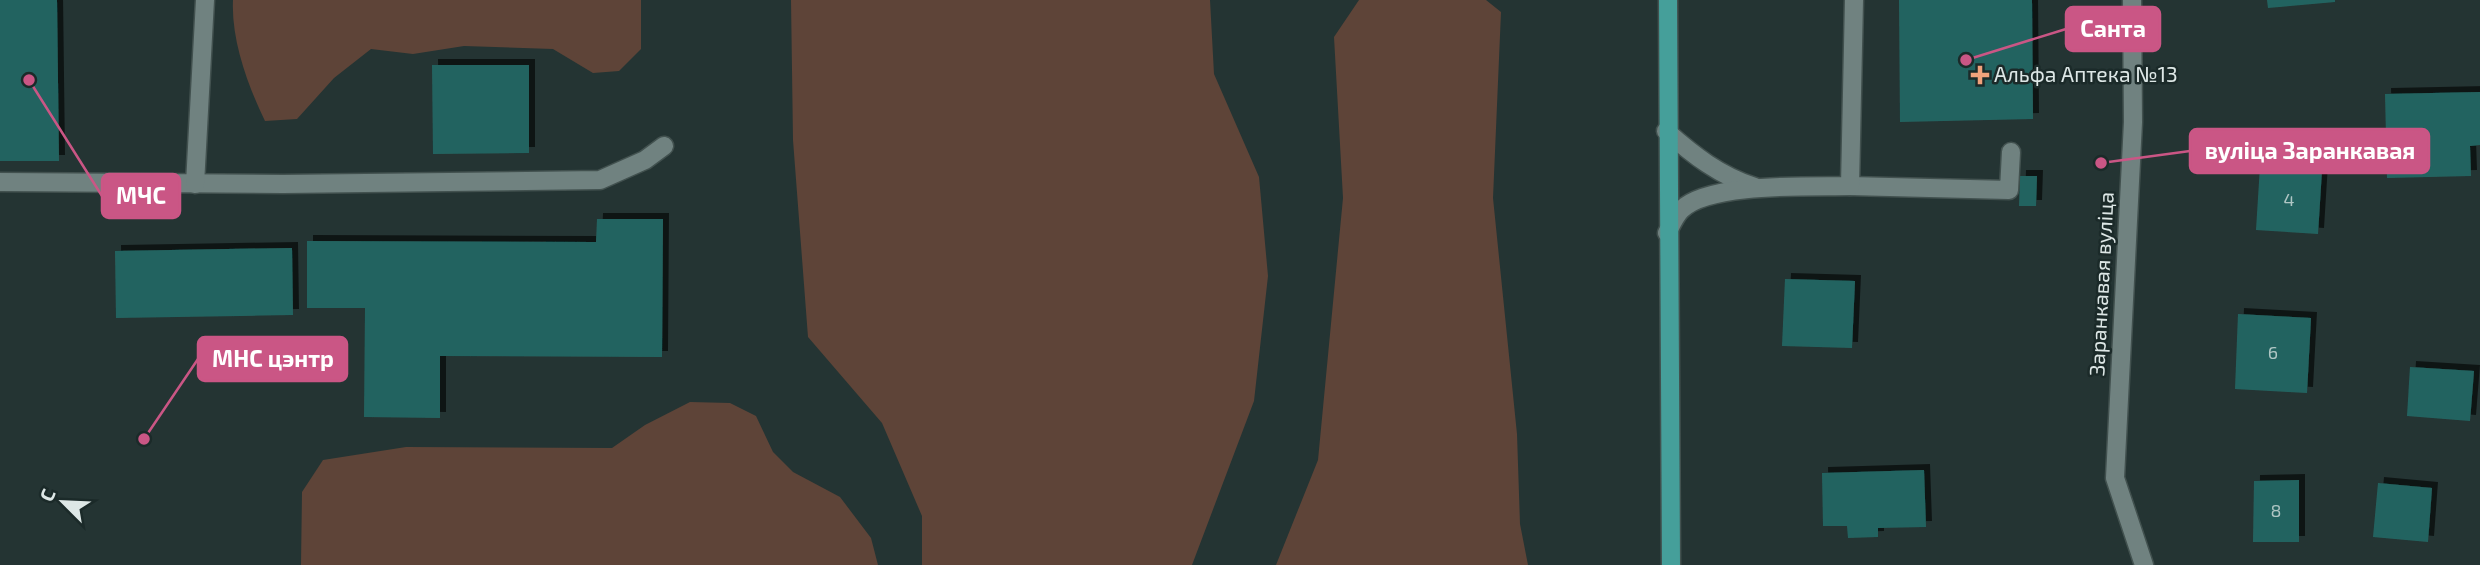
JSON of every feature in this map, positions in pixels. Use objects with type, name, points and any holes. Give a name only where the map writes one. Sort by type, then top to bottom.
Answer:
[{"type":"main road","points":[[1668,0],[1667,233],[1671,565]]},
{"type":"street","points":[[195,184],[205,0]]},
{"type":"street","points":[[1850,186],[1854,0]]},
{"type":"street","name":"Заранкавая вуліца","points":[[2132,0],[2133,122],[2115,478],[2144,565]]},
{"type":"street","points":[[1667,131],[1701,160],[1732,180],[1755,187]]},
{"type":"street","points":[[0,182],[195,184],[600,180],[645,160],[664,146]]},
{"type":"street","points":[[1667,233],[1682,209],[1702,199],[1755,187],[1850,186],[2009,190],[2011,152]]},
{"type":"shaded area","points":[[233,0],[641,0],[641,49],[619,71],[593,73],[553,49],[464,46],[413,54],[371,49],[334,78],[297,119],[265,121],[238,47]]},
{"type":"shaded area","points":[[791,0],[1210,0],[1214,74],[1259,177],[1268,276],[1254,401],[1192,565],[922,565],[922,516],[882,423],[808,337],[793,140]]},
{"type":"shaded area","points":[[1359,0],[1486,0],[1501,12],[1493,198],[1517,434],[1520,524],[1528,565],[1276,565],[1318,460],[1343,198],[1334,37]]},
{"type":"shaded area","points":[[690,402],[730,403],[756,416],[773,452],[793,472],[840,497],[871,538],[878,565],[301,565],[302,492],[323,460],[406,447],[612,448],[645,425]]},
{"type":"building","points":[[0,0],[57,0],[59,161],[0,161]]},
{"type":"building","points":[[1899,0],[2032,0],[2033,119],[1900,122]]},
{"type":"building","points":[[2267,0],[2335,0],[2335,2],[2268,8]]},
{"type":"building","points":[[432,65],[529,65],[529,153],[433,154]]},
{"type":"building","points":[[2480,92],[2480,145],[2470,146],[2471,176],[2387,178],[2385,94]]},
{"type":"building","points":[[2260,166],[2322,170],[2318,234],[2256,230]]},
{"type":"building","points":[[2020,176],[2037,176],[2036,206],[2019,206]]},
{"type":"building","points":[[597,219],[663,219],[662,357],[440,356],[440,418],[364,417],[365,308],[307,308],[307,241],[596,242]]},
{"type":"building","points":[[292,248],[293,315],[116,318],[115,251]]},
{"type":"building","points":[[1785,279],[1855,281],[1852,348],[1782,346]]},
{"type":"building","points":[[2238,314],[2311,318],[2307,393],[2235,389]]},
{"type":"building","points":[[2410,367],[2474,371],[2470,421],[2407,416]]},
{"type":"building","points":[[1924,470],[1926,527],[1878,528],[1878,537],[1848,538],[1847,526],[1823,526],[1822,473]]},
{"type":"building","points":[[2299,480],[2299,542],[2253,542],[2254,481]]},
{"type":"building","points":[[2378,483],[2432,488],[2428,542],[2373,537]]},
{"type":"place","name":"Санта","points":[[1966,60]]},
{"type":"place","name":"Альфа Аптека №13","points":[[1980,75]]},
{"type":"place","name":"МЧС","points":[[29,80]]},
{"type":"place","name":"вуліца Заранкавая","points":[[2101,163]]},
{"type":"place","name":"МНС цэнтр","points":[[144,439]]}]
